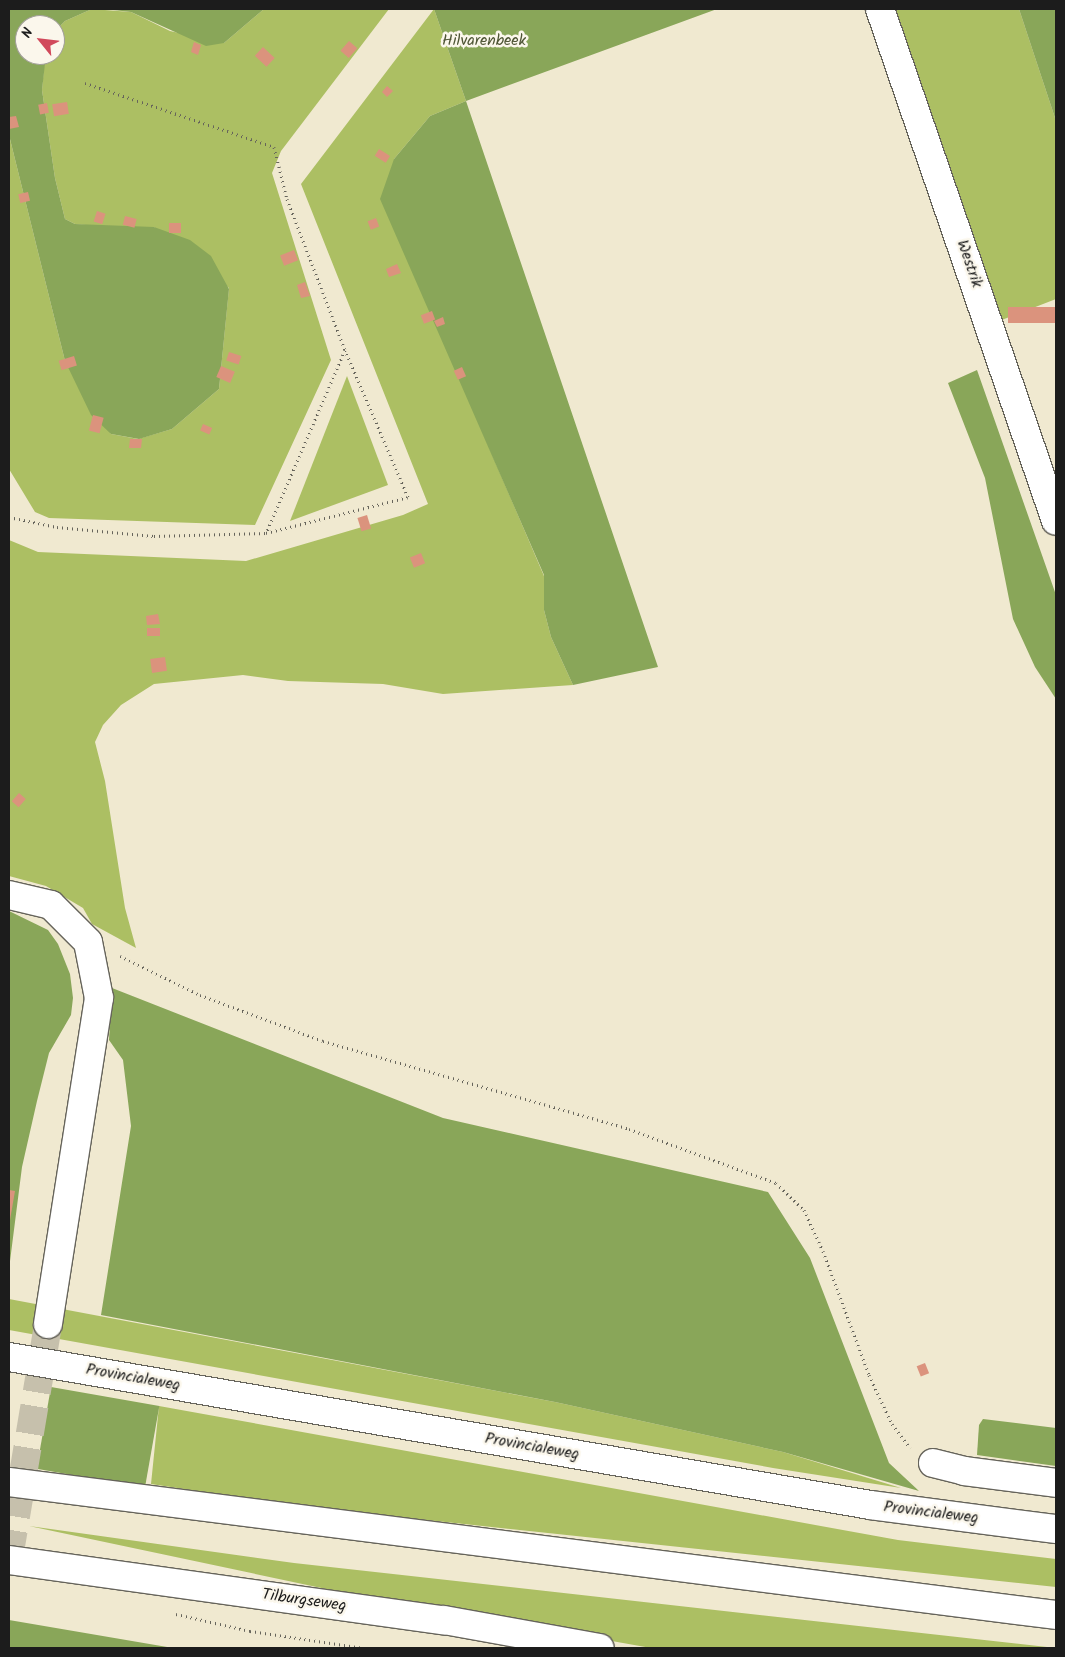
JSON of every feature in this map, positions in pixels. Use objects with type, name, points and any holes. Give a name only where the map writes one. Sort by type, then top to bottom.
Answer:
[{"type":"main road","name":"Westrik","points":[[880,9],[1056,521]]},
{"type":"main road","points":[[9,895],[50,905],[88,942],[99,998],[48,1324]]},
{"type":"main road","name":"Provincialeweg","points":[[9,1357],[870,1505],[1056,1529]]},
{"type":"main road","points":[[933,1463],[964,1471],[1056,1483]]},
{"type":"main road","points":[[9,1482],[1056,1616]]},
{"type":"main road","name":"Tilburgseweg","points":[[9,1560],[444,1620],[599,1648]]},
{"type":"path","points":[[9,517],[57,527],[154,536],[266,533],[408,496],[345,350],[287,200],[274,148],[85,83]]},
{"type":"path","points":[[266,533],[345,350]]},
{"type":"path","points":[[88,942],[200,995],[322,1041],[629,1130],[776,1183],[804,1210],[892,1424],[916,1456],[933,1463]]},
{"type":"green space","points":[[9,9],[92,9],[65,21],[65,15],[15,15],[15,65],[45,65],[42,90],[55,178],[65,219],[75,224],[154,227],[190,240],[211,256],[229,289],[219,389],[172,429],[139,439],[111,434],[91,415],[65,361],[9,135]]},
{"type":"green space","points":[[92,9],[131,12],[170,31],[224,43],[264,9],[389,9],[281,151],[272,173],[331,360],[255,525],[49,518],[35,512],[9,469],[9,135],[65,361],[111,434],[138,439],[172,429],[219,389],[229,288],[154,227],[108,227],[75,224],[65,219],[55,178],[42,90],[44,65],[65,65],[65,21]]},
{"type":"green space","points":[[104,9],[264,9],[224,43],[206,46],[131,12]]},
{"type":"green space","points":[[434,9],[466,101],[430,116],[394,159],[432,314],[544,576],[544,610],[551,637],[573,685],[443,694],[383,684],[288,681],[243,675],[154,684],[121,705],[103,725],[95,742],[105,781],[125,908],[136,948],[92,924],[83,908],[46,886],[9,876],[9,540],[38,552],[246,561],[403,515],[428,504],[301,184]]},
{"type":"green space","name":"Hilvarenbeek","points":[[434,9],[717,9],[466,101]]},
{"type":"green space","points":[[889,9],[1019,9],[1056,121],[1056,299],[999,321]]},
{"type":"green space","points":[[1019,9],[1056,9],[1056,121]]},
{"type":"green space","points":[[466,101],[658,667],[573,685],[551,637],[544,610],[544,575],[380,199],[394,159],[430,116]]},
{"type":"green space","points":[[977,370],[1056,595],[1056,699],[1035,667],[1013,619],[985,478],[948,383]]},
{"type":"green space","points":[[347,376],[388,485],[290,521]]},
{"type":"green space","points":[[9,911],[48,930],[58,944],[70,974],[73,998],[71,1015],[49,1053],[37,1101],[22,1167],[9,1269]]},
{"type":"green space","points":[[112,988],[443,1118],[768,1192],[810,1258],[889,1463],[919,1491],[783,1452],[555,1402],[101,1315],[131,1126],[123,1060],[109,1040]]},
{"type":"green space","points":[[9,1299],[555,1402],[783,1452],[901,1488],[773,1468],[9,1330]]},
{"type":"green space","points":[[51,1387],[159,1406],[145,1488],[37,1469]]},
{"type":"green space","points":[[159,1406],[898,1540],[1056,1559],[1056,1587],[295,1506],[151,1484]]},
{"type":"green space","points":[[983,1419],[1056,1428],[1056,1466],[977,1455],[979,1425]]},
{"type":"green space","points":[[29,1526],[294,1563],[1056,1648],[651,1648],[364,1597]]},
{"type":"green space","points":[[9,1620],[173,1648],[9,1648]]},
{"type":"building","points":[[349,41],[357,48],[349,58],[340,51]]},
{"type":"building","points":[[194,42],[201,45],[198,55],[191,52]]},
{"type":"building","points":[[263,47],[275,58],[267,67],[255,56]]},
{"type":"building","points":[[387,86],[393,91],[387,97],[382,92]]},
{"type":"building","points":[[67,102],[69,114],[54,116],[52,104]]},
{"type":"building","points":[[47,103],[49,113],[40,115],[38,105]]},
{"type":"building","points":[[16,116],[19,127],[9,129],[9,117]]},
{"type":"building","points":[[379,149],[390,156],[386,163],[375,156]]},
{"type":"building","points":[[28,192],[30,201],[20,203],[18,194]]},
{"type":"building","points":[[97,211],[106,214],[102,224],[94,221]]},
{"type":"building","points":[[125,216],[137,219],[134,228],[123,225]]},
{"type":"building","points":[[376,218],[379,226],[371,230],[368,221]]},
{"type":"building","points":[[169,223],[181,223],[181,233],[169,233]]},
{"type":"building","points":[[294,250],[298,260],[284,266],[280,256]]},
{"type":"building","points":[[397,264],[401,273],[389,277],[386,269]]},
{"type":"building","points":[[305,282],[310,296],[301,298],[297,285]]},
{"type":"building","points":[[1008,307],[1056,307],[1056,323],[1008,323]]},
{"type":"building","points":[[432,311],[435,319],[424,324],[421,315]]},
{"type":"building","points":[[443,317],[445,324],[437,327],[434,321]]},
{"type":"building","points":[[229,352],[241,356],[239,365],[226,361]]},
{"type":"building","points":[[74,356],[77,366],[62,370],[59,361]]},
{"type":"building","points":[[221,366],[235,372],[230,383],[216,377]]},
{"type":"building","points":[[462,367],[466,376],[458,380],[454,371]]},
{"type":"building","points":[[93,415],[104,418],[99,433],[89,430]]},
{"type":"building","points":[[203,424],[212,428],[209,434],[200,430]]},
{"type":"building","points":[[130,439],[142,439],[141,448],[129,448]]},
{"type":"building","points":[[367,515],[371,528],[362,531],[357,518]]},
{"type":"building","points":[[421,553],[425,563],[414,568],[410,557]]},
{"type":"building","points":[[158,614],[160,624],[147,625],[146,616]]},
{"type":"building","points":[[147,628],[160,628],[160,636],[147,636]]},
{"type":"building","points":[[165,657],[167,671],[152,673],[150,659]]},
{"type":"building","points":[[19,793],[26,799],[19,807],[12,801]]},
{"type":"building","points":[[9,1190],[15,1191],[10,1220],[9,1220]]},
{"type":"building","points":[[925,1363],[929,1373],[921,1377],[917,1366]]},
{"type":"tunnel","points":[[9,1558],[48,1324]]}]
